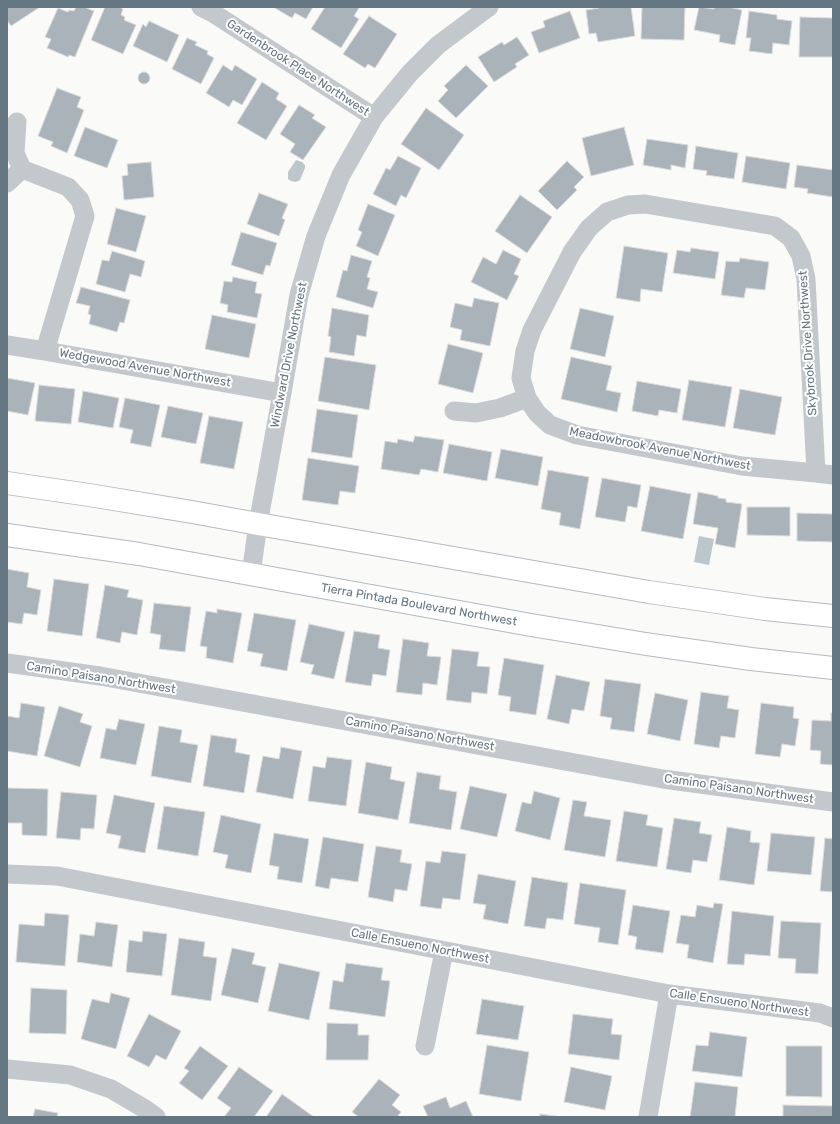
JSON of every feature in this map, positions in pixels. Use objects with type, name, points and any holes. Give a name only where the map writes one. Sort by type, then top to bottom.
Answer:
[{"type":"main road","points":[[7,484],[121,500],[649,592],[765,609],[833,616]]},
{"type":"main road","name":"Tierra Pintada Boulevard Northwest","points":[[7,535],[139,554],[638,643],[751,659],[833,668]]},
{"type":"street","name":"Gardenbrook Place Northwest","points":[[201,7],[213,13],[374,117]]},
{"type":"street","name":"Windward Drive Northwest","points":[[251,574],[258,524],[299,295],[316,236],[341,175],[374,117],[410,73],[438,45],[489,7]]},
{"type":"street","points":[[17,122],[15,153],[22,169],[68,187],[80,200],[85,216],[45,351]]},
{"type":"street","points":[[7,183],[22,169]]},
{"type":"street","name":"Skybrook Drive Northwest","points":[[527,398],[522,378],[525,351],[532,330],[572,252],[589,228],[607,212],[628,205],[646,204],[775,226],[791,238],[801,256],[806,279],[824,474]]},
{"type":"street","name":"Wedgewood Avenue Northwest","points":[[7,346],[45,351],[282,393]]},
{"type":"street","points":[[454,411],[476,413],[500,408],[527,398]]},
{"type":"street","name":"Meadowbrook Avenue Northwest","points":[[527,398],[537,413],[550,425],[576,435],[742,466],[824,474]]},
{"type":"street","name":"Camino Paisano Northwest","points":[[7,663],[100,676],[663,779],[833,802]]},
{"type":"street","name":"Calle Ensueno Northwest","points":[[7,874],[57,876],[669,994],[820,1014],[833,1018]]},
{"type":"street","points":[[425,1046],[444,951]]},
{"type":"street","points":[[648,1117],[669,994]]},
{"type":"street","points":[[7,1069],[70,1075],[111,1089],[156,1117]]},
{"type":"shaded area","points":[[296,160],[302,162],[305,165],[305,168],[300,180],[296,182],[288,179],[288,172]]},
{"type":"shaded area","points":[[699,536],[714,539],[709,565],[694,562]]},
{"type":"building","points":[[7,7],[40,7],[11,26],[7,20]]},
{"type":"building","points":[[76,7],[84,7],[94,11],[75,57],[69,55],[68,57],[47,48],[51,39],[45,37],[58,8],[68,12],[69,10],[74,11]]},
{"type":"building","points":[[105,7],[120,7],[123,9],[121,15],[125,17],[124,20],[136,25],[123,54],[91,40]]},
{"type":"building","points":[[273,7],[313,7],[306,19],[295,13],[292,18]]},
{"type":"building","points":[[325,7],[359,8],[354,16],[359,19],[341,48],[311,29]]},
{"type":"building","points":[[599,7],[631,7],[635,36],[598,42],[596,33],[589,34],[586,10]]},
{"type":"building","points":[[642,7],[685,7],[684,40],[641,39]]},
{"type":"building","points":[[699,7],[714,9],[714,7],[728,7],[742,10],[735,45],[719,42],[720,35],[694,30]]},
{"type":"building","points":[[570,11],[580,38],[539,53],[531,32],[545,27],[543,21]]},
{"type":"building","points":[[749,11],[777,15],[777,19],[792,21],[789,45],[773,43],[772,54],[749,51],[751,38],[746,38]]},
{"type":"building","points":[[369,16],[397,34],[375,68],[368,64],[365,68],[343,54]]},
{"type":"building","points":[[800,17],[833,18],[833,57],[799,57]]},
{"type":"building","points":[[149,21],[179,35],[167,62],[133,46],[143,24],[146,27]]},
{"type":"building","points":[[517,37],[529,55],[515,64],[517,67],[494,82],[478,57],[502,42],[504,45]]},
{"type":"building","points":[[187,38],[197,42],[195,45],[208,51],[207,54],[214,58],[201,84],[172,69]]},
{"type":"building","points":[[223,65],[232,71],[235,65],[257,79],[242,105],[233,100],[229,107],[206,93]]},
{"type":"building","points":[[466,65],[488,86],[456,118],[438,101],[448,90],[444,86]]},
{"type":"building","points":[[146,72],[149,73],[149,83],[142,84],[139,83],[138,76],[139,73]]},
{"type":"building","points":[[262,82],[279,93],[276,99],[287,106],[266,140],[237,123]]},
{"type":"building","points":[[57,88],[81,97],[77,107],[84,110],[67,153],[51,146],[53,142],[38,136]]},
{"type":"building","points":[[299,105],[315,115],[312,118],[326,127],[303,160],[290,152],[295,144],[280,134]]},
{"type":"building","points":[[426,108],[464,135],[439,170],[401,144]]},
{"type":"building","points":[[85,127],[118,140],[107,168],[74,156]]},
{"type":"building","points":[[624,127],[634,165],[591,176],[582,138]]},
{"type":"building","points":[[647,139],[688,145],[685,168],[671,165],[671,170],[643,165]]},
{"type":"building","points":[[696,146],[738,153],[734,179],[706,175],[707,171],[693,169]]},
{"type":"building","points":[[398,156],[421,168],[406,198],[401,195],[396,206],[373,194],[386,168],[390,170]]},
{"type":"building","points":[[746,156],[790,163],[786,189],[742,182]]},
{"type":"building","points":[[567,161],[584,177],[574,187],[577,190],[557,210],[538,191]]},
{"type":"building","points":[[151,162],[154,197],[124,200],[122,176],[128,175],[127,164]]},
{"type":"building","points":[[797,165],[833,170],[833,197],[807,193],[808,189],[794,187]]},
{"type":"building","points":[[259,193],[288,204],[282,218],[285,220],[279,236],[247,224]]},
{"type":"building","points":[[520,195],[552,217],[527,253],[495,231]]},
{"type":"building","points":[[368,204],[395,215],[378,256],[356,246],[362,232],[358,230]]},
{"type":"building","points":[[116,208],[146,216],[136,252],[107,244]]},
{"type":"building","points":[[241,232],[277,243],[270,266],[266,265],[263,275],[231,265]]},
{"type":"building","points":[[624,246],[668,253],[662,292],[641,289],[640,302],[616,298]]},
{"type":"building","points":[[691,248],[719,252],[715,279],[673,273],[677,250],[690,252]]},
{"type":"building","points":[[503,250],[521,259],[514,274],[519,276],[507,300],[471,282],[483,257],[496,264]]},
{"type":"building","points":[[112,251],[145,261],[141,277],[130,274],[125,292],[96,284],[102,260],[109,261]]},
{"type":"building","points":[[351,255],[372,261],[367,277],[370,278],[367,289],[378,292],[373,308],[336,297],[343,270],[347,271]]},
{"type":"building","points":[[740,258],[769,262],[765,290],[746,288],[744,298],[721,295],[726,261],[739,262]]},
{"type":"building","points":[[233,277],[257,282],[255,293],[262,294],[257,318],[227,312],[228,305],[220,303],[224,281],[232,282]]},
{"type":"building","points":[[81,287],[130,300],[124,323],[120,322],[117,332],[89,324],[91,315],[88,314],[90,306],[76,303]]},
{"type":"building","points":[[474,298],[499,303],[490,346],[460,340],[462,330],[450,327],[455,303],[472,307]]},
{"type":"building","points":[[332,308],[369,315],[366,337],[357,335],[354,356],[329,352],[331,337],[328,336]]},
{"type":"building","points":[[580,308],[614,316],[605,357],[570,349]]},
{"type":"building","points":[[212,315],[256,324],[249,358],[205,349]]},
{"type":"building","points":[[448,344],[483,353],[473,393],[438,384]]},
{"type":"building","points":[[325,357],[376,365],[369,410],[318,401]]},
{"type":"building","points":[[571,357],[612,366],[606,390],[621,393],[617,412],[561,399]]},
{"type":"building","points":[[7,378],[35,383],[28,415],[7,411]]},
{"type":"building","points":[[689,380],[732,387],[725,427],[682,420]]},
{"type":"building","points":[[637,381],[681,389],[677,413],[659,410],[658,416],[632,411]]},
{"type":"building","points":[[39,385],[75,389],[71,424],[35,421]]},
{"type":"building","points":[[740,389],[782,397],[775,435],[733,428]]},
{"type":"building","points":[[83,391],[119,398],[113,428],[78,422]]},
{"type":"building","points":[[125,398],[160,405],[151,447],[130,443],[133,430],[119,427]]},
{"type":"building","points":[[168,406],[203,413],[196,444],[161,437]]},
{"type":"building","points":[[317,409],[358,415],[352,458],[311,452]]},
{"type":"building","points":[[209,416],[243,422],[234,469],[200,463]]},
{"type":"building","points":[[415,436],[444,440],[438,472],[421,469],[419,475],[381,469],[385,441],[397,443],[398,439],[413,442]]},
{"type":"building","points":[[449,444],[492,452],[487,481],[443,473]]},
{"type":"building","points":[[501,449],[543,457],[538,486],[495,478]]},
{"type":"building","points":[[308,458],[359,466],[355,493],[340,491],[338,505],[302,500]]},
{"type":"building","points":[[548,470],[589,477],[580,529],[559,525],[561,513],[541,509]]},
{"type":"building","points":[[602,478],[641,485],[637,508],[628,506],[625,522],[595,517]]},
{"type":"building","points":[[650,486],[691,494],[683,539],[641,531]]},
{"type":"building","points":[[698,492],[718,496],[718,498],[726,499],[726,502],[742,504],[735,548],[715,544],[718,528],[693,524]]},
{"type":"building","points":[[747,507],[790,507],[790,536],[747,535]]},
{"type":"building","points":[[797,513],[833,514],[833,542],[797,541]]},
{"type":"building","points":[[7,569],[29,573],[27,587],[41,590],[37,615],[24,613],[22,624],[7,622]]},
{"type":"building","points":[[54,579],[89,584],[82,636],[47,631]]},
{"type":"building","points":[[105,585],[129,590],[127,597],[143,600],[137,635],[122,632],[120,643],[96,638]]},
{"type":"building","points":[[154,603],[191,607],[185,652],[159,649],[161,635],[150,633]]},
{"type":"building","points":[[217,609],[242,613],[233,663],[206,658],[207,647],[200,646],[206,611],[217,613]]},
{"type":"building","points":[[254,613],[296,620],[287,671],[260,666],[263,654],[247,651]]},
{"type":"building","points":[[309,624],[345,632],[334,679],[311,674],[314,665],[300,662]]},
{"type":"building","points":[[354,631],[380,635],[378,648],[390,650],[386,676],[373,674],[371,686],[345,682]]},
{"type":"building","points":[[403,639],[429,643],[427,656],[441,657],[437,685],[423,683],[422,695],[396,692]]},
{"type":"building","points":[[452,649],[479,652],[477,666],[490,667],[487,694],[472,692],[471,703],[446,700]]},
{"type":"building","points":[[504,658],[544,665],[536,715],[509,711],[511,697],[498,695]]},
{"type":"building","points":[[556,675],[590,682],[584,711],[572,709],[569,724],[547,719]]},
{"type":"building","points":[[605,679],[641,684],[634,732],[610,729],[612,718],[600,716]]},
{"type":"building","points":[[701,692],[729,696],[727,708],[739,710],[735,738],[721,736],[719,748],[694,744]]},
{"type":"building","points":[[655,693],[688,700],[680,741],[647,734]]},
{"type":"building","points":[[21,703],[45,707],[37,756],[7,751],[7,716],[19,718]]},
{"type":"building","points":[[761,703],[794,707],[793,718],[799,719],[795,746],[782,744],[780,757],[755,754]]},
{"type":"building","points":[[59,706],[83,714],[80,722],[92,726],[80,767],[44,756]]},
{"type":"building","points":[[831,713],[833,713],[833,765],[820,764],[821,751],[810,750],[812,720],[831,721]]},
{"type":"building","points":[[119,719],[145,724],[136,765],[100,758],[106,728],[116,730]]},
{"type":"building","points":[[159,726],[182,730],[180,742],[198,745],[191,783],[151,776]]},
{"type":"building","points":[[211,735],[237,739],[235,752],[250,755],[244,793],[203,786]]},
{"type":"building","points":[[281,747],[302,751],[293,799],[256,792],[263,756],[279,759]]},
{"type":"building","points":[[327,757],[352,760],[346,806],[308,801],[313,766],[325,768]]},
{"type":"building","points":[[366,762],[392,767],[390,779],[405,782],[398,820],[358,813]]},
{"type":"building","points":[[417,772],[441,776],[439,789],[457,792],[451,830],[409,823]]},
{"type":"building","points":[[470,786],[507,794],[497,837],[460,829]]},
{"type":"building","points":[[7,788],[48,789],[47,836],[22,835],[22,823],[7,823]]},
{"type":"building","points":[[534,791],[560,798],[550,840],[515,831],[522,802],[531,804]]},
{"type":"building","points":[[61,792],[97,795],[94,829],[81,828],[80,840],[56,838]]},
{"type":"building","points":[[114,795],[155,803],[145,853],[118,848],[121,836],[106,833]]},
{"type":"building","points":[[573,800],[587,802],[584,816],[611,820],[605,857],[564,850]]},
{"type":"building","points":[[164,806],[205,812],[198,856],[157,849]]},
{"type":"building","points":[[624,811],[648,815],[646,825],[663,828],[657,867],[616,861]]},
{"type":"building","points":[[221,815],[261,824],[251,873],[225,868],[228,855],[213,852]]},
{"type":"building","points":[[674,818],[701,822],[699,833],[712,835],[707,862],[693,860],[691,873],[666,869]]},
{"type":"building","points":[[727,827],[751,831],[750,842],[760,843],[754,885],[719,880]]},
{"type":"building","points":[[274,833],[309,839],[302,883],[277,879],[279,867],[269,865]]},
{"type":"building","points":[[771,833],[815,837],[811,875],[767,871]]},
{"type":"building","points":[[323,837],[364,844],[358,882],[331,878],[329,889],[315,886]]},
{"type":"building","points":[[825,838],[833,839],[833,892],[820,891]]},
{"type":"building","points":[[376,846],[402,850],[400,862],[412,864],[407,891],[395,889],[393,902],[368,897]]},
{"type":"building","points":[[442,851],[466,854],[460,900],[443,898],[441,909],[420,906],[426,861],[440,863]]},
{"type":"building","points":[[478,874],[516,881],[508,924],[483,919],[486,905],[473,903]]},
{"type":"building","points":[[532,877],[568,883],[563,920],[547,918],[545,929],[524,926]]},
{"type":"building","points":[[580,883],[626,890],[618,945],[598,942],[600,928],[574,924]]},
{"type":"building","points":[[714,903],[723,904],[713,963],[687,958],[689,945],[676,943],[681,915],[695,917],[697,905],[713,908]]},
{"type":"building","points":[[633,905],[670,911],[663,953],[635,949],[637,937],[628,935]]},
{"type":"building","points":[[732,911],[774,916],[770,956],[745,954],[744,965],[727,964]]},
{"type":"building","points":[[45,913],[69,915],[65,966],[16,962],[19,924],[44,926]]},
{"type":"building","points":[[781,921],[821,923],[818,974],[795,973],[796,959],[778,958]]},
{"type":"building","points":[[96,922],[118,925],[112,967],[77,962],[80,934],[94,936]]},
{"type":"building","points":[[143,931],[167,934],[162,976],[126,972],[129,940],[142,942]]},
{"type":"building","points":[[179,938],[205,942],[203,956],[217,958],[211,1001],[171,995]]},
{"type":"building","points":[[232,948],[255,953],[252,964],[266,967],[258,1003],[221,995]]},
{"type":"building","points":[[279,963],[320,972],[309,1020],[268,1011]]},
{"type":"building","points":[[346,963],[383,968],[381,980],[390,981],[385,1017],[329,1009],[333,980],[343,982]]},
{"type":"building","points":[[31,988],[67,990],[66,1034],[29,1033]]},
{"type":"building","points":[[111,993],[130,998],[116,1049],[81,1039],[92,999],[109,1003]]},
{"type":"building","points":[[482,999],[524,1006],[518,1040],[476,1034]]},
{"type":"building","points":[[149,1014],[181,1031],[166,1060],[156,1055],[149,1067],[127,1056]]},
{"type":"building","points":[[573,1014],[613,1019],[611,1034],[622,1035],[619,1060],[568,1054]]},
{"type":"building","points":[[327,1023],[358,1024],[358,1035],[369,1035],[368,1060],[326,1060]]},
{"type":"building","points":[[710,1032],[747,1037],[742,1077],[692,1071],[696,1045],[708,1046]]},
{"type":"building","points":[[487,1045],[529,1052],[521,1101],[479,1094]]},
{"type":"building","points":[[200,1046],[228,1066],[202,1100],[179,1083],[189,1071],[184,1068]]},
{"type":"building","points":[[786,1046],[822,1046],[822,1097],[786,1096]]},
{"type":"building","points":[[239,1067],[273,1091],[254,1117],[224,1117],[231,1108],[217,1098]]},
{"type":"building","points":[[571,1067],[612,1076],[605,1110],[564,1102]]},
{"type":"building","points":[[379,1079],[400,1095],[392,1105],[401,1112],[397,1117],[359,1117],[352,1112]]},
{"type":"building","points":[[695,1082],[738,1087],[735,1117],[690,1117]]},
{"type":"building","points":[[282,1094],[314,1117],[266,1117]]},
{"type":"building","points":[[446,1097],[450,1108],[466,1101],[473,1117],[428,1117],[423,1106]]},
{"type":"building","points":[[783,1105],[833,1106],[833,1117],[783,1117]]},
{"type":"building","points":[[35,1109],[58,1113],[57,1117],[33,1117]]},
{"type":"building","points":[[540,1114],[562,1117],[540,1117]]}]
